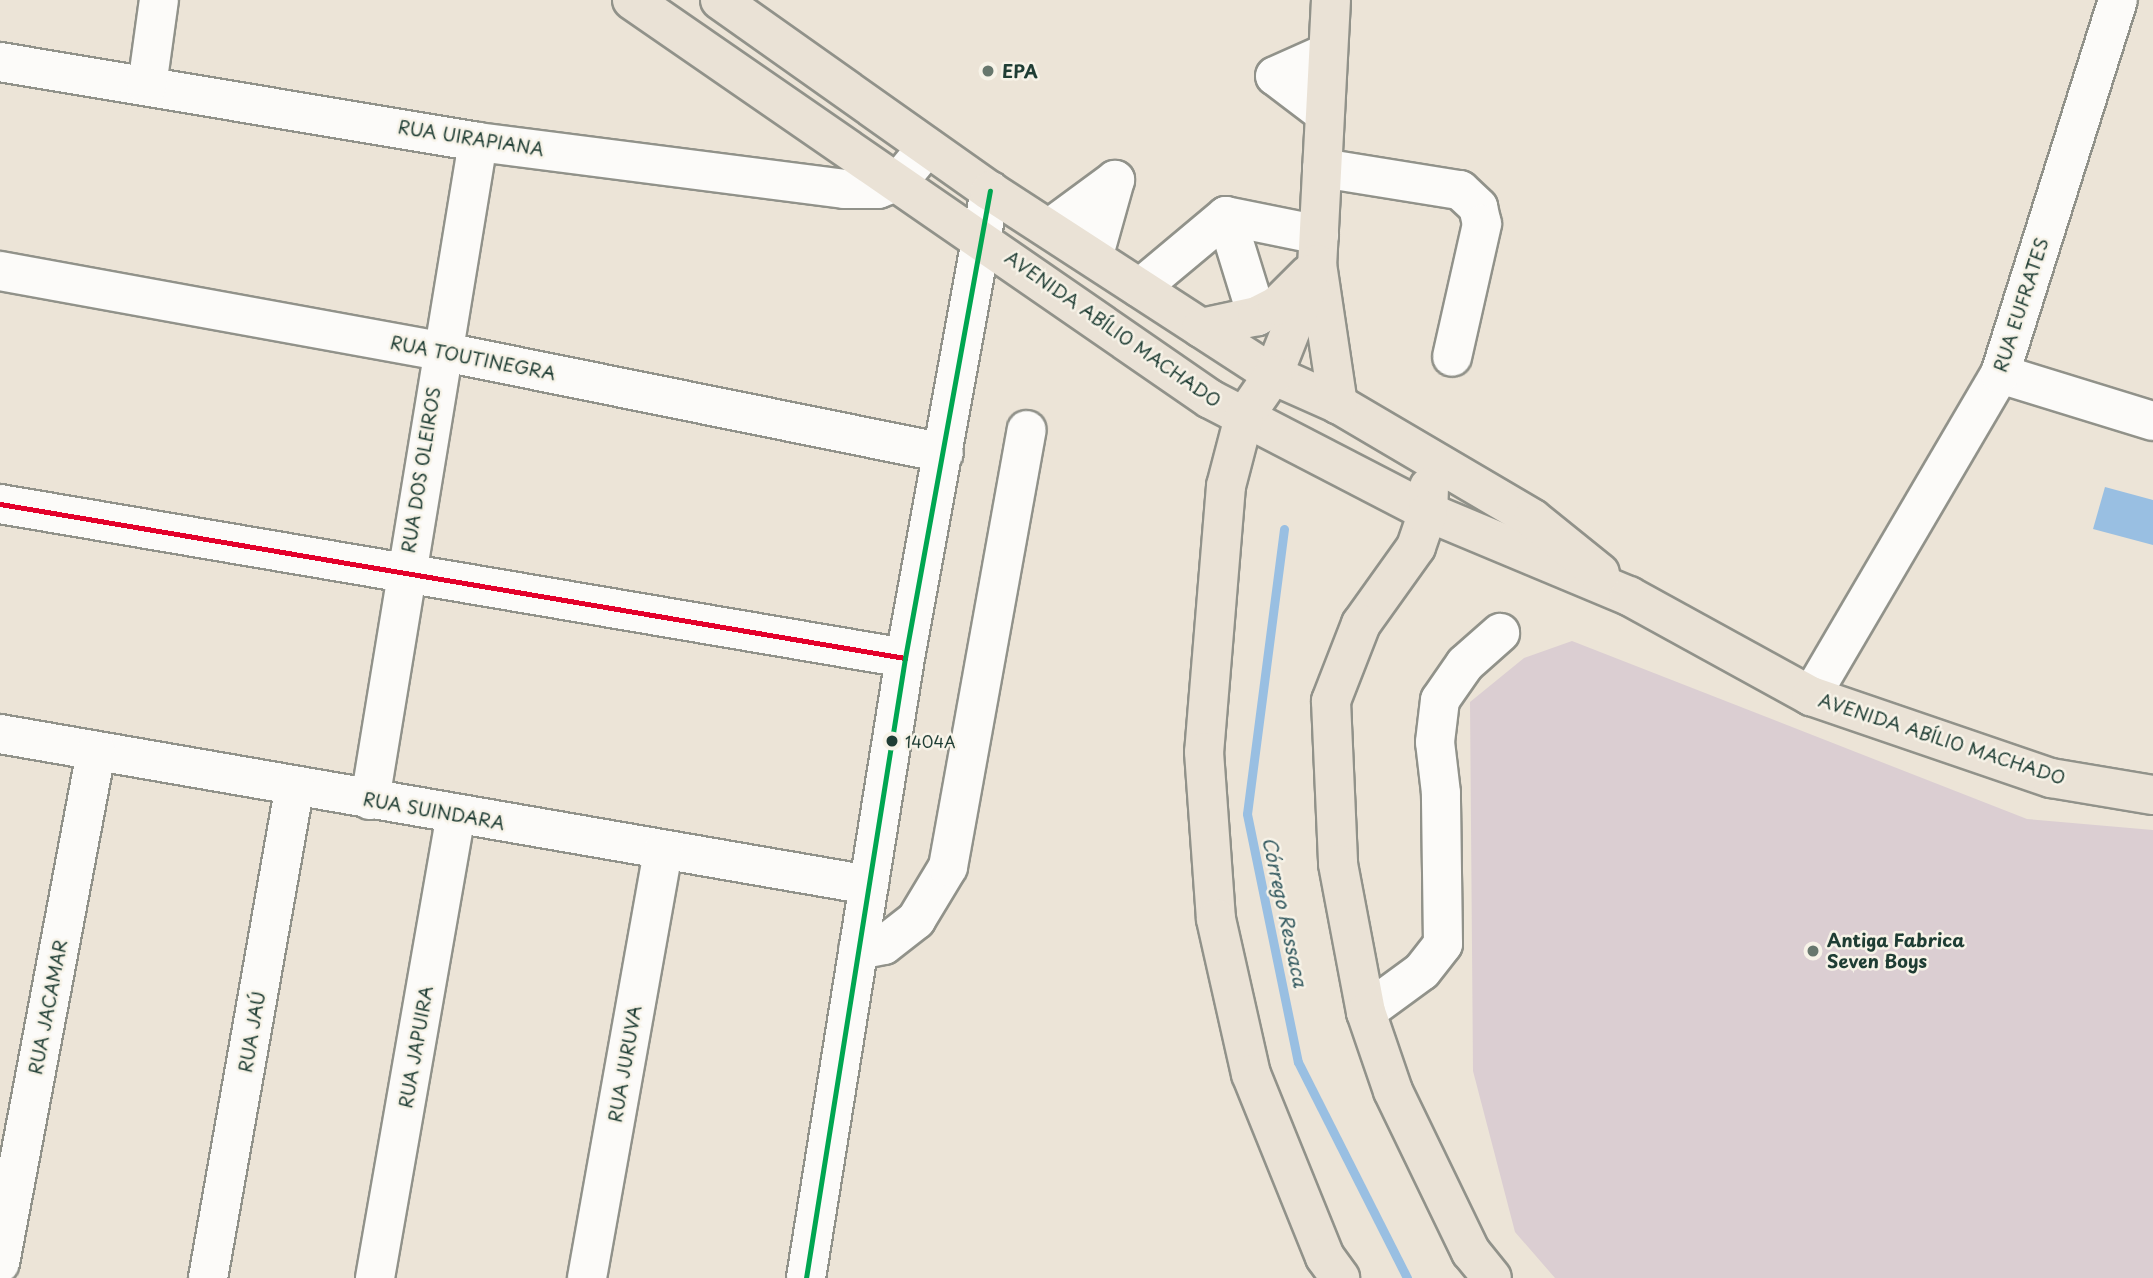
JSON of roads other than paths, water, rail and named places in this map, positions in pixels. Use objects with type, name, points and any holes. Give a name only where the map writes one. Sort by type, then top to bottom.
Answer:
[{"type":"main road","name":"AVENIDA ABÍLIO MACHADO","points":[[632,0],[980,236],[1210,399],[1244,417],[1428,512],[1629,596],[1811,696],[2051,778],[2153,795]]},
{"type":"main road","name":"AVENIDA ABÍLIO MACHADO","points":[[720,0],[990,191],[1094,255],[1273,375],[1338,404],[1533,519],[1629,596]]},
{"type":"main road","points":[[1331,0],[1318,249],[1338,404]]},
{"type":"main road","points":[[1200,328],[1257,316],[1297,288],[1318,249]]},
{"type":"main road","points":[[1318,249],[1273,375],[1244,417],[1226,486],[1204,752],[1216,919],[1251,1074],[1325,1257],[1340,1278]]},
{"type":"main road","points":[[1210,399],[1226,486]]},
{"type":"main road","points":[[1412,448],[1427,470],[1428,512],[1416,547],[1361,624],[1331,701],[1338,864],[1366,1012],[1393,1091],[1471,1252],[1492,1278]]},
{"type":"street","name":"RUA EUFRATES","points":[[1811,696],[2000,374],[2118,0]]},
{"type":"street","points":[[147,86],[156,18]]},
{"type":"street","points":[[1324,113],[1275,76],[1327,53]]},
{"type":"street","name":"RUA UIRAPIANA","points":[[0,62],[478,142],[844,189],[878,189],[899,181]]},
{"type":"street","name":"RUA DOS OLEIROS","points":[[370,800],[440,351],[478,142]]},
{"type":"street","points":[[899,181],[927,148]]},
{"type":"street","points":[[1322,168],[1460,190],[1478,207],[1482,224],[1452,357]]},
{"type":"street","points":[[1050,228],[1115,180],[1094,255]]},
{"type":"street","points":[[806,1278],[905,658],[990,191]]},
{"type":"street","points":[[1226,216],[1318,249]]},
{"type":"street","points":[[1140,288],[1226,216]]},
{"type":"street","points":[[1226,216],[1257,316]]},
{"type":"street","name":"RUA TOUTINEGRA","points":[[0,271],[440,351],[944,453]]},
{"type":"street","points":[[2000,374],[2153,421]]},
{"type":"street","points":[[858,950],[884,945],[916,920],[948,867],[1027,430]]},
{"type":"street","points":[[0,504],[905,658]]},
{"type":"street","points":[[1366,1012],[1422,971],[1443,944],[1435,742],[1440,700],[1465,664],[1500,633]]},
{"type":"street","name":"RUA SUINDARA","points":[[0,734],[456,816],[869,885]]},
{"type":"street","name":"RUA JACAMAR","points":[[0,1263],[96,752]]},
{"type":"street","name":"RUA JAÚ","points":[[208,1278],[295,786]]},
{"type":"street","name":"RUA JAPUIRA","points":[[375,1278],[456,816]]},
{"type":"street","name":"RUA JURUVA","points":[[587,1278],[663,850]]},
{"type":"water","points":[[2105,487],[2153,500],[2153,545],[2093,529]]},
{"type":"waterway","name":"Córrego Ressaca","points":[[1284,529],[1247,814],[1298,1062],[1407,1278]]},
{"type":"place","name":"EPA","points":[[988,71]]},
{"type":"place","name":"1404A","points":[[892,741]]},
{"type":"place","name":"Antiga Fabrica Seven Boys","points":[[1813,951]]}]
